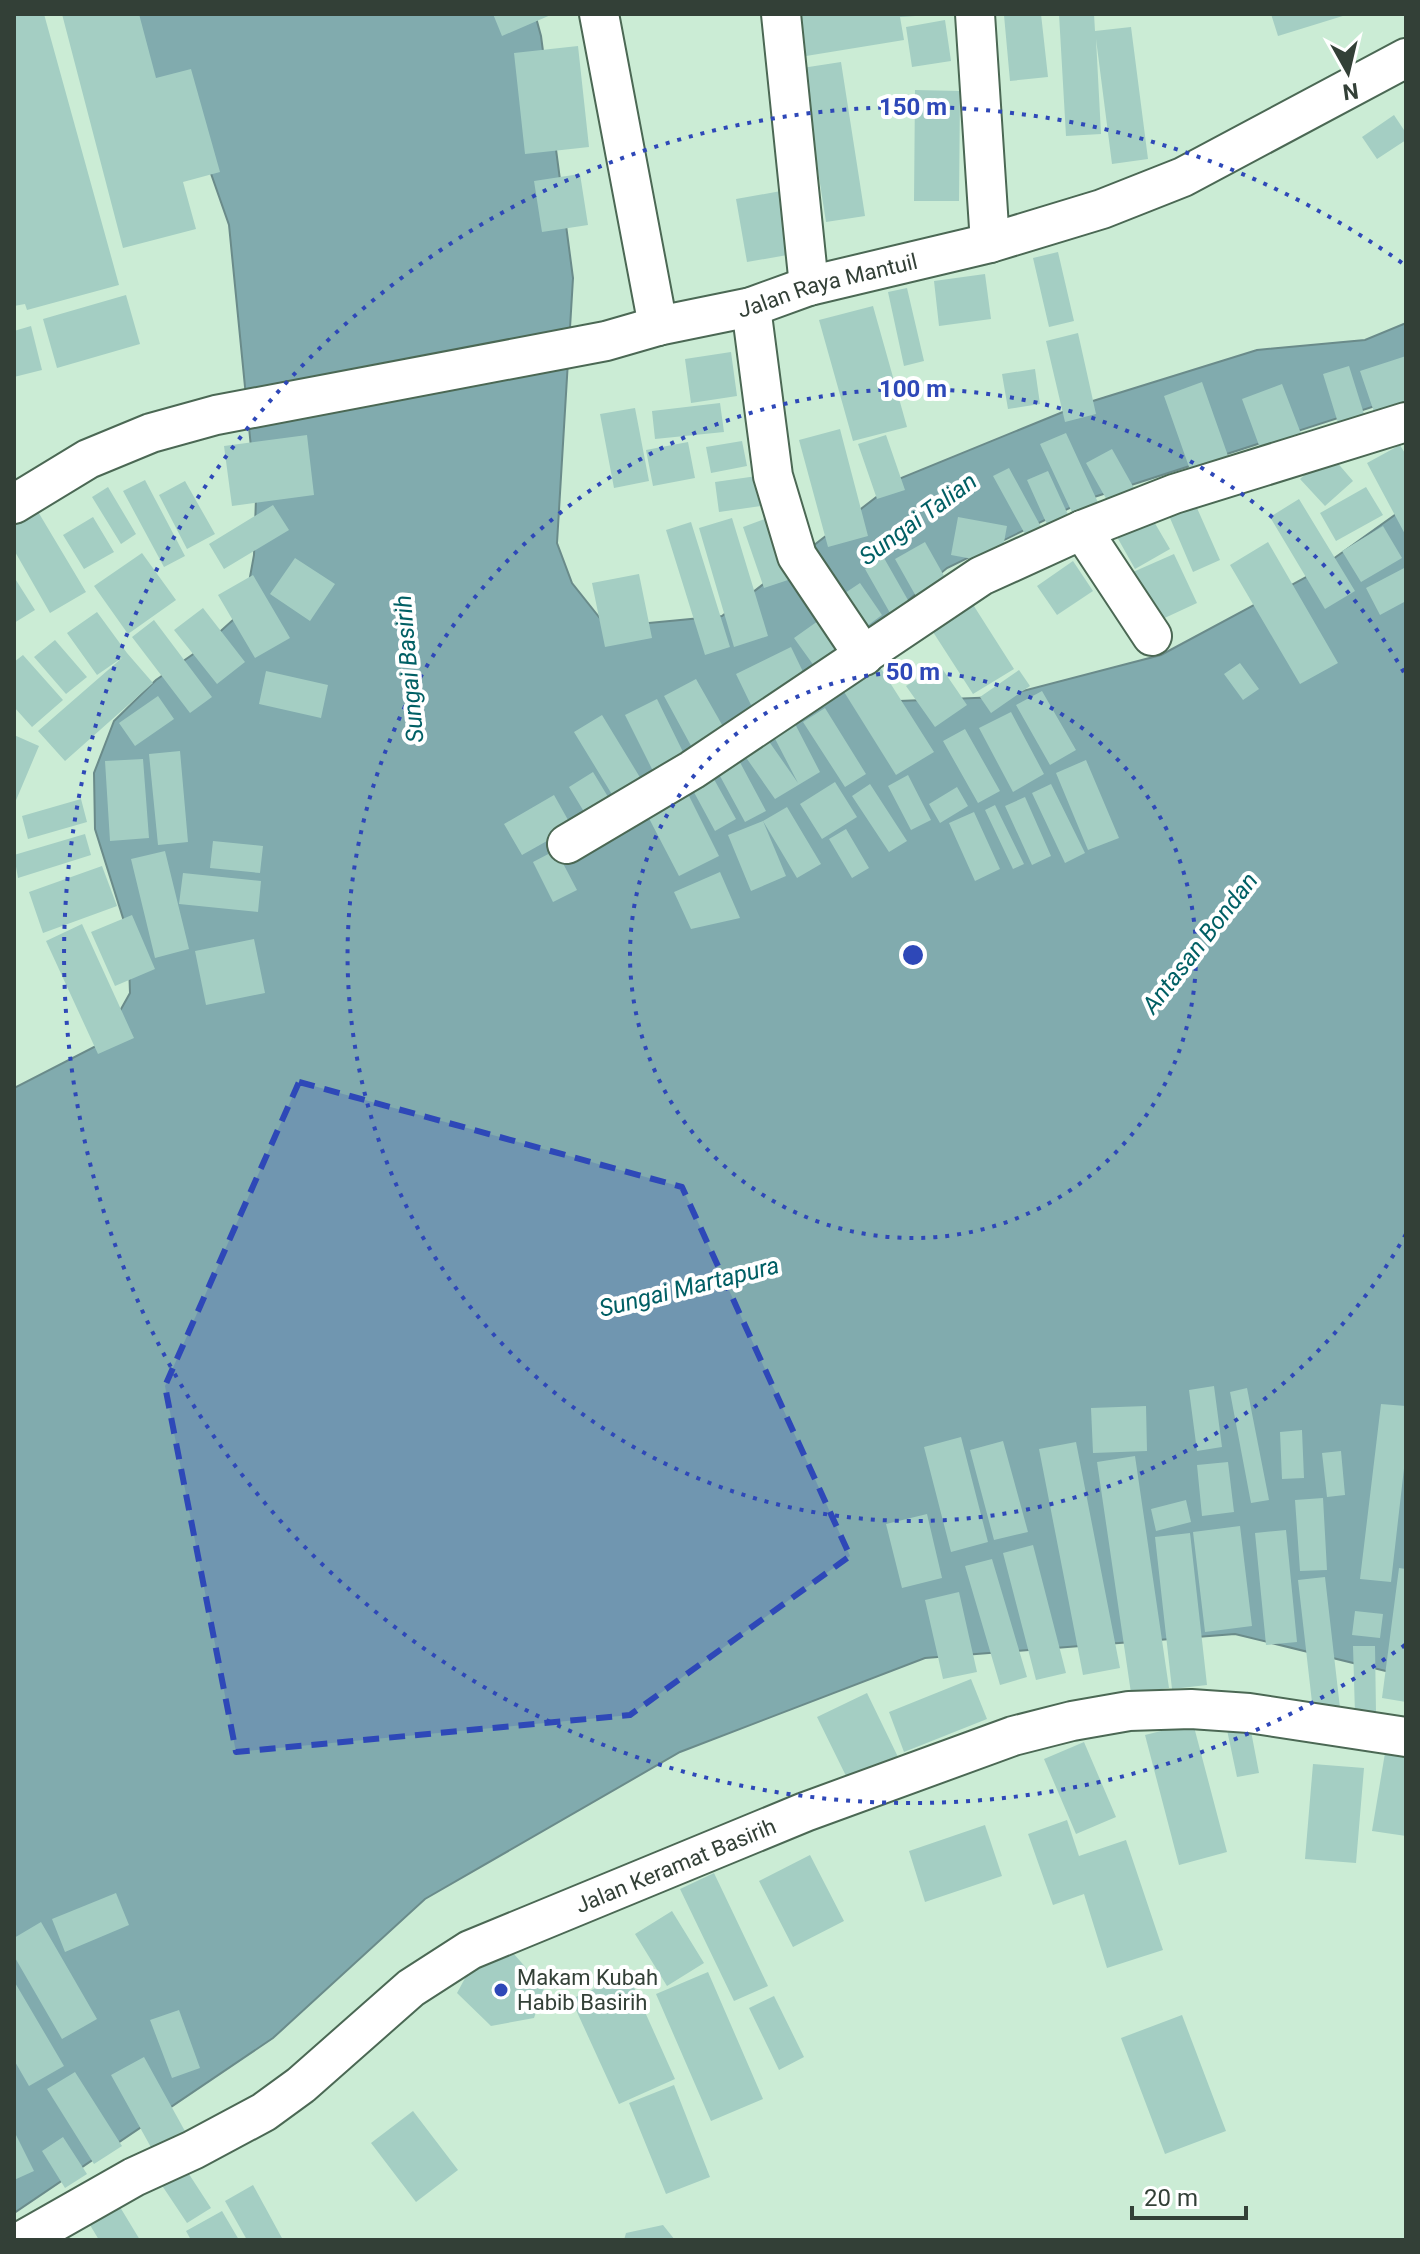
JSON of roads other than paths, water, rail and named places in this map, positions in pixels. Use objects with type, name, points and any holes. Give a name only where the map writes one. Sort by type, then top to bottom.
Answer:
[{"type":"street","points":[[599,14],[658,326]]},
{"type":"street","points":[[781,14],[809,286]]},
{"type":"street","points":[[975,14],[990,243]]},
{"type":"street","name":"Jalan Raya Mantuil","points":[[14,504],[88,459],[151,433],[216,415],[606,341],[658,326],[751,307],[809,286],[990,243],[1102,209],[1183,177],[1406,58]]},
{"type":"street","points":[[751,307],[773,476],[797,556],[864,656]]},
{"type":"street","points":[[567,844],[692,770],[981,576],[1082,530],[1174,494],[1406,422]]},
{"type":"street","points":[[1082,530],[1152,636]]},
{"type":"street","name":"Jalan Keramat Basirih","points":[[23,2240],[134,2177],[264,2112],[301,2085],[411,1988],[470,1950],[805,1812],[1013,1736],[1129,1711],[1191,1709],[1249,1713],[1406,1737]]},
{"type":"water","points":[[87,14],[535,14],[541,36],[573,278],[557,543],[572,583],[607,627],[722,616],[901,478],[1080,405],[1257,350],[1365,340],[1406,323],[1406,396],[1088,499],[947,568],[845,653],[874,702],[1000,697],[1161,655],[1312,574],[1406,507],[1406,1676],[1235,1634],[925,1658],[680,1752],[425,1899],[273,2038],[14,2213],[14,1088],[102,1043],[130,993],[128,934],[95,829],[94,773],[114,721],[156,680],[202,648],[244,610],[254,555],[256,498],[229,225],[209,168]]},
{"type":"place","name":"Makam Kubah Habib Basirih","points":[[501,1990]]},
{"type":"water label","name":"Sungai Talian","points":[[918,519]]},
{"type":"water label","name":"Sungai Basirih","points":[[409,669]]},
{"type":"water label","name":"Antasan Bondan","points":[[1200,943]]},
{"type":"water label","name":"Sungai Martapura","points":[[689,1287]]}]
